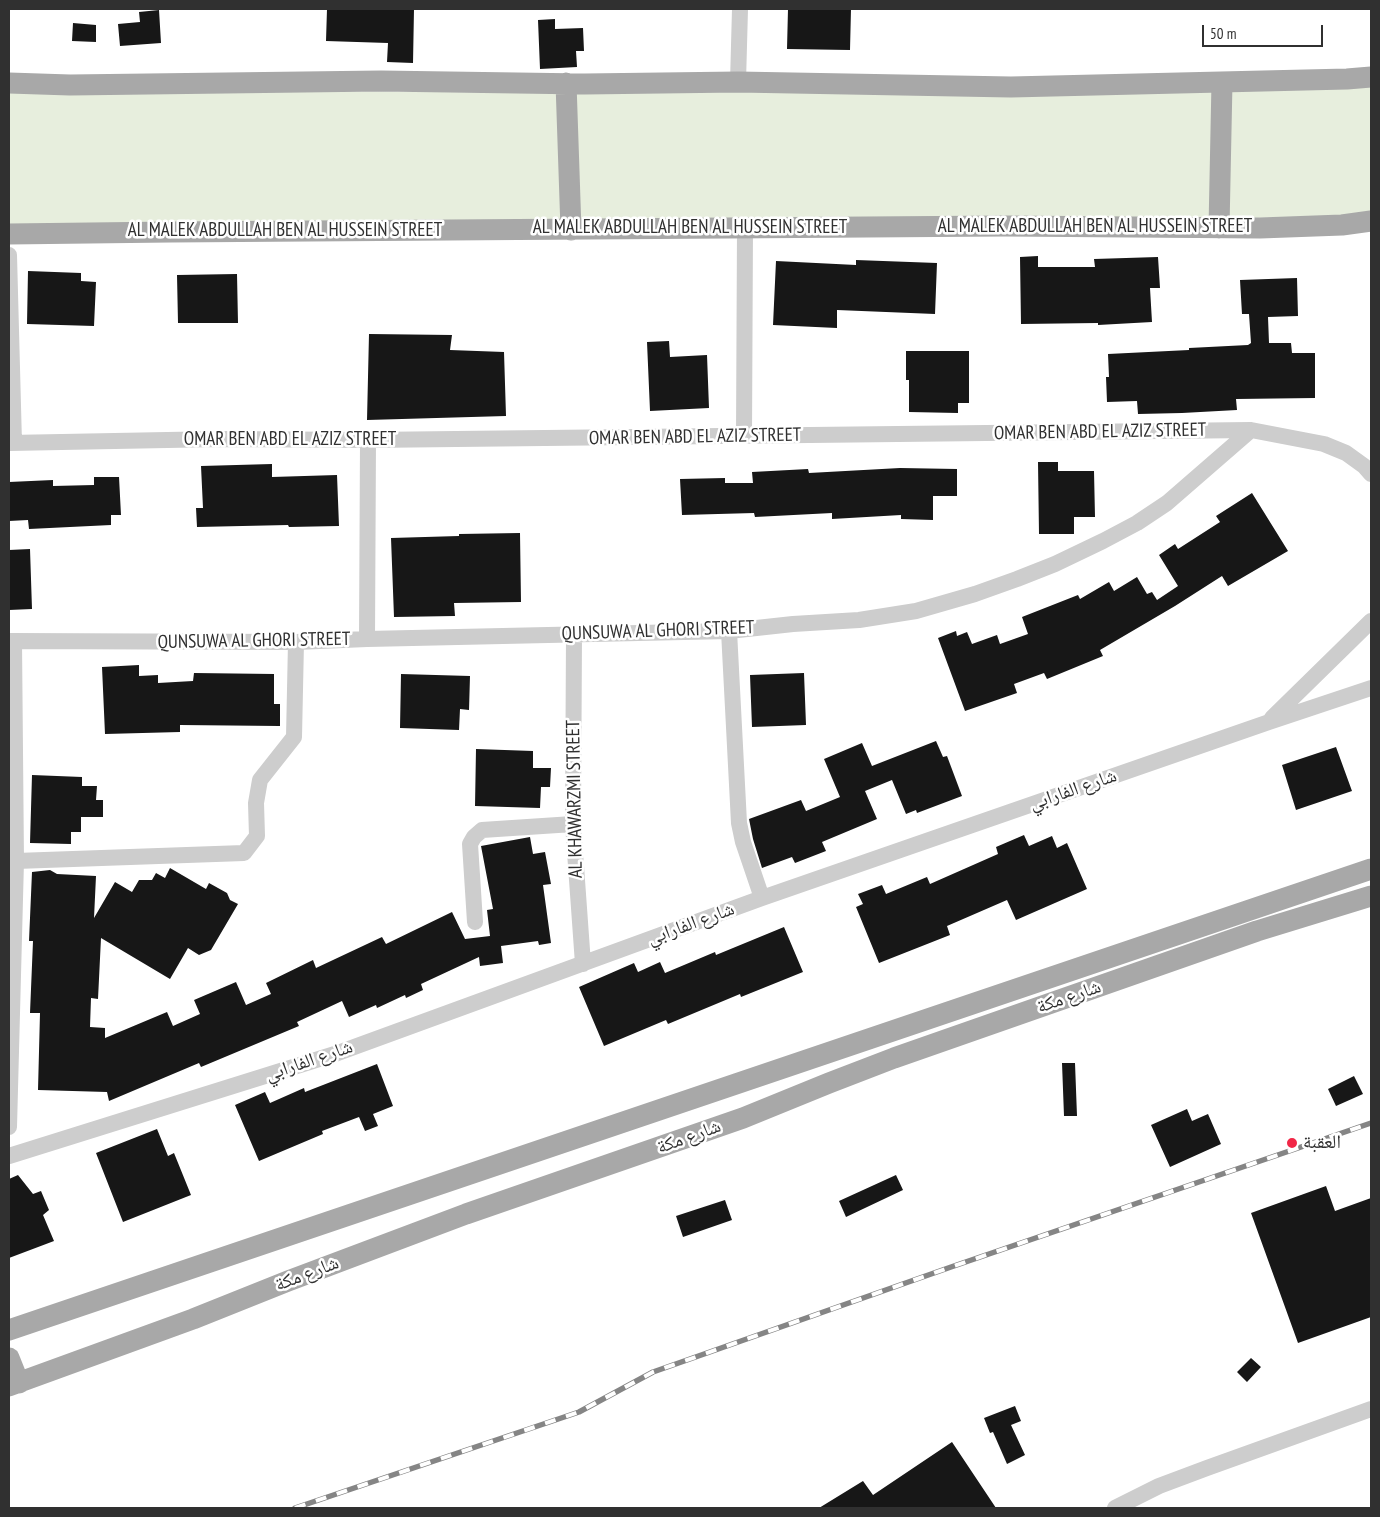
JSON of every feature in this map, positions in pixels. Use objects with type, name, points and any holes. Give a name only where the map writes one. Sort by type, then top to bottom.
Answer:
[{"type":"main road","points":[[9,83],[80,85],[381,81],[738,82],[1011,87],[1371,77]]},
{"type":"main road","points":[[1219,228],[1222,82]]},
{"type":"main road","points":[[566,83],[571,230]]},
{"type":"main road","name":"AL MALEK ABDULLAH BEN AL HUSSEIN STREET","points":[[9,234],[995,226],[1219,228],[1342,225],[1371,221]]},
{"type":"main road","name":"شارع مكة","points":[[9,1330],[1371,869]]},
{"type":"main road","name":"شارع مكة","points":[[14,1384],[193,1319],[466,1214],[743,1118],[894,1058],[1257,931],[1371,896]]},
{"type":"main road","points":[[9,1358],[14,1384]]},
{"type":"street","points":[[738,82],[740,9]]},
{"type":"street","points":[[744,436],[745,228]]},
{"type":"street","points":[[9,255],[11,443]]},
{"type":"street","name":"OMAR BEN ABD EL AZIZ STREET","points":[[11,443],[220,439],[368,440],[1251,430],[1324,444],[1346,453],[1364,466],[1371,474]]},
{"type":"street","name":"QUNSUWA AL GHORI STREET","points":[[11,641],[296,642],[729,631],[793,624],[859,620],[916,611],[974,594],[1055,564],[1137,523],[1167,503],[1251,430]]},
{"type":"street","points":[[367,639],[368,440]]},
{"type":"street","points":[[1269,722],[1371,621]]},
{"type":"street","points":[[729,631],[739,823],[743,842],[762,898]]},
{"type":"street","name":"AL KHAWARZMI STREET","points":[[574,635],[573,824],[583,964]]},
{"type":"street","points":[[9,1128],[16,861],[11,641]]},
{"type":"street","points":[[16,861],[244,853],[257,836],[256,803],[260,780],[294,737],[296,642]]},
{"type":"street","name":"شارع الفارابي","points":[[9,1156],[335,1054],[762,898],[1371,688]]},
{"type":"street","points":[[475,922],[470,844],[474,837],[482,830],[573,824]]},
{"type":"street","points":[[1115,1508],[1159,1486],[1371,1409]]},
{"type":"green space","points":[[1371,69],[1371,214],[1355,217],[9,229],[9,89],[580,93]]},
{"type":"building","points":[[327,9],[414,9],[413,63],[387,62],[388,43],[326,41]]},
{"type":"building","points":[[788,9],[851,9],[850,50],[787,49]]},
{"type":"building","points":[[159,10],[161,43],[120,46],[118,24],[140,22],[139,12]]},
{"type":"building","points":[[555,19],[555,29],[583,28],[584,51],[576,51],[577,67],[540,69],[538,20]]},
{"type":"building","points":[[73,23],[96,25],[96,42],[72,41]]},
{"type":"building","points":[[1038,256],[1038,267],[1095,267],[1094,259],[1158,257],[1160,288],[1150,288],[1152,322],[1098,325],[1098,323],[1021,324],[1020,257]]},
{"type":"building","points":[[856,260],[937,263],[935,314],[837,310],[837,328],[773,325],[776,261],[856,265]]},
{"type":"building","points":[[28,271],[81,273],[81,281],[96,282],[94,326],[27,324]]},
{"type":"building","points":[[237,274],[238,323],[178,323],[177,275]]},
{"type":"building","points":[[1297,278],[1298,316],[1268,317],[1269,343],[1291,343],[1292,353],[1315,353],[1315,398],[1236,399],[1237,410],[1138,414],[1137,401],[1107,402],[1106,377],[1109,377],[1108,354],[1248,345],[1251,343],[1249,314],[1242,314],[1240,280]]},
{"type":"building","points":[[369,334],[452,335],[450,350],[504,352],[506,416],[367,420]]},
{"type":"building","points":[[669,341],[670,357],[707,355],[709,408],[650,411],[647,342]]},
{"type":"building","points":[[906,351],[969,351],[969,403],[958,403],[958,413],[909,412],[909,380],[906,380]]},
{"type":"building","points":[[1038,462],[1058,462],[1058,471],[1094,471],[1095,517],[1074,517],[1074,534],[1039,534]]},
{"type":"building","points":[[272,464],[272,477],[337,475],[339,526],[197,527],[196,508],[203,508],[201,466]]},
{"type":"building","points":[[900,468],[957,469],[957,496],[933,496],[933,520],[901,519],[901,515],[832,519],[832,513],[755,517],[754,513],[682,515],[680,479],[725,478],[725,483],[753,483],[752,472],[808,469],[809,473]]},
{"type":"building","points":[[94,477],[119,477],[121,515],[111,515],[111,525],[29,529],[28,520],[9,521],[9,482],[53,480],[53,486],[94,485]]},
{"type":"building","points":[[1252,493],[1288,551],[1228,586],[1222,576],[1100,650],[1103,656],[1047,679],[1044,673],[1014,684],[1017,693],[965,711],[938,638],[956,631],[957,636],[967,632],[972,644],[997,635],[1000,644],[1028,634],[1022,617],[1078,595],[1080,599],[1109,582],[1114,591],[1137,577],[1147,594],[1152,592],[1157,600],[1178,586],[1159,555],[1175,544],[1178,549],[1220,522],[1216,516]]},
{"type":"building","points":[[520,533],[521,602],[454,603],[455,616],[394,617],[391,538]]},
{"type":"building","points":[[30,549],[32,609],[9,610],[9,550]]},
{"type":"building","points":[[139,665],[139,676],[158,675],[158,683],[193,681],[194,673],[274,674],[274,704],[280,704],[280,726],[180,725],[180,732],[105,734],[102,667]]},
{"type":"building","points":[[804,673],[806,725],[752,727],[750,675]]},
{"type":"building","points":[[401,674],[470,676],[469,710],[460,709],[459,730],[400,728]]},
{"type":"building","points":[[936,741],[943,757],[947,756],[962,796],[917,813],[916,810],[906,814],[892,780],[865,791],[877,819],[822,842],[826,851],[795,863],[792,857],[762,868],[749,819],[801,800],[806,811],[840,797],[824,759],[862,743],[872,766]]},
{"type":"building","points":[[1336,747],[1352,791],[1296,810],[1282,765]]},
{"type":"building","points":[[476,749],[533,751],[533,768],[551,768],[550,787],[541,787],[540,808],[475,806]]},
{"type":"building","points":[[32,775],[82,777],[82,786],[97,786],[96,800],[103,800],[103,817],[81,817],[81,832],[71,832],[71,844],[30,843]]},
{"type":"building","points":[[1024,835],[1029,846],[1052,836],[1057,848],[1067,843],[1087,889],[1016,920],[1007,900],[947,926],[950,935],[879,963],[856,907],[863,904],[858,894],[882,885],[886,894],[927,877],[930,884],[998,854],[996,847]]},
{"type":"building","points":[[530,837],[533,854],[545,852],[551,884],[543,885],[551,943],[539,945],[538,941],[501,946],[503,963],[480,966],[479,957],[421,984],[423,990],[406,998],[405,995],[377,1008],[376,1005],[349,1017],[342,1001],[297,1022],[299,1026],[201,1067],[199,1063],[109,1101],[107,1092],[38,1090],[40,1013],[30,1013],[33,941],[29,941],[32,872],[50,870],[57,874],[96,876],[94,918],[115,882],[132,892],[139,880],[152,880],[156,873],[165,878],[170,868],[206,889],[209,883],[227,893],[230,900],[238,904],[211,950],[199,955],[188,948],[170,979],[101,938],[98,999],[91,998],[90,1027],[105,1028],[105,1038],[167,1012],[173,1026],[200,1014],[194,1000],[236,982],[246,1005],[271,994],[266,983],[313,960],[316,968],[382,937],[386,944],[452,912],[465,939],[490,936],[487,910],[493,909],[481,846]]},
{"type":"building","points":[[784,927],[803,972],[741,997],[740,994],[668,1024],[666,1020],[604,1046],[579,987],[634,963],[638,972],[660,962],[665,973],[715,952],[716,955]]},
{"type":"building","points":[[1062,1063],[1075,1063],[1077,1116],[1064,1116]]},
{"type":"building","points":[[377,1064],[393,1106],[373,1114],[378,1126],[365,1131],[359,1117],[322,1131],[323,1134],[259,1161],[235,1105],[265,1092],[270,1103],[304,1088],[305,1092]]},
{"type":"building","points":[[1354,1076],[1363,1094],[1336,1106],[1328,1089]]},
{"type":"building","points":[[1187,1109],[1192,1121],[1208,1114],[1221,1144],[1170,1167],[1151,1125]]},
{"type":"building","points":[[157,1129],[168,1156],[174,1153],[191,1195],[123,1222],[96,1153]]},
{"type":"building","points":[[18,1175],[33,1194],[41,1191],[49,1210],[43,1215],[54,1241],[9,1258],[9,1179]]},
{"type":"building","points":[[896,1175],[903,1190],[846,1217],[839,1201]]},
{"type":"building","points":[[1326,1186],[1335,1211],[1371,1198],[1371,1317],[1298,1343],[1251,1213]]},
{"type":"building","points":[[725,1200],[732,1220],[683,1237],[676,1216]]},
{"type":"building","points":[[1251,1358],[1261,1367],[1247,1382],[1237,1372]]},
{"type":"building","points":[[1015,1406],[1021,1421],[1011,1425],[1025,1455],[1007,1464],[993,1432],[990,1433],[984,1418]]},
{"type":"building","points":[[952,1442],[996,1508],[819,1508],[863,1481],[873,1495]]},
{"type":"railway","points":[[295,1508],[579,1412],[653,1372],[951,1267],[1371,1123]]},
{"type":"place","name":"العقبة","points":[[1292,1143]]}]
